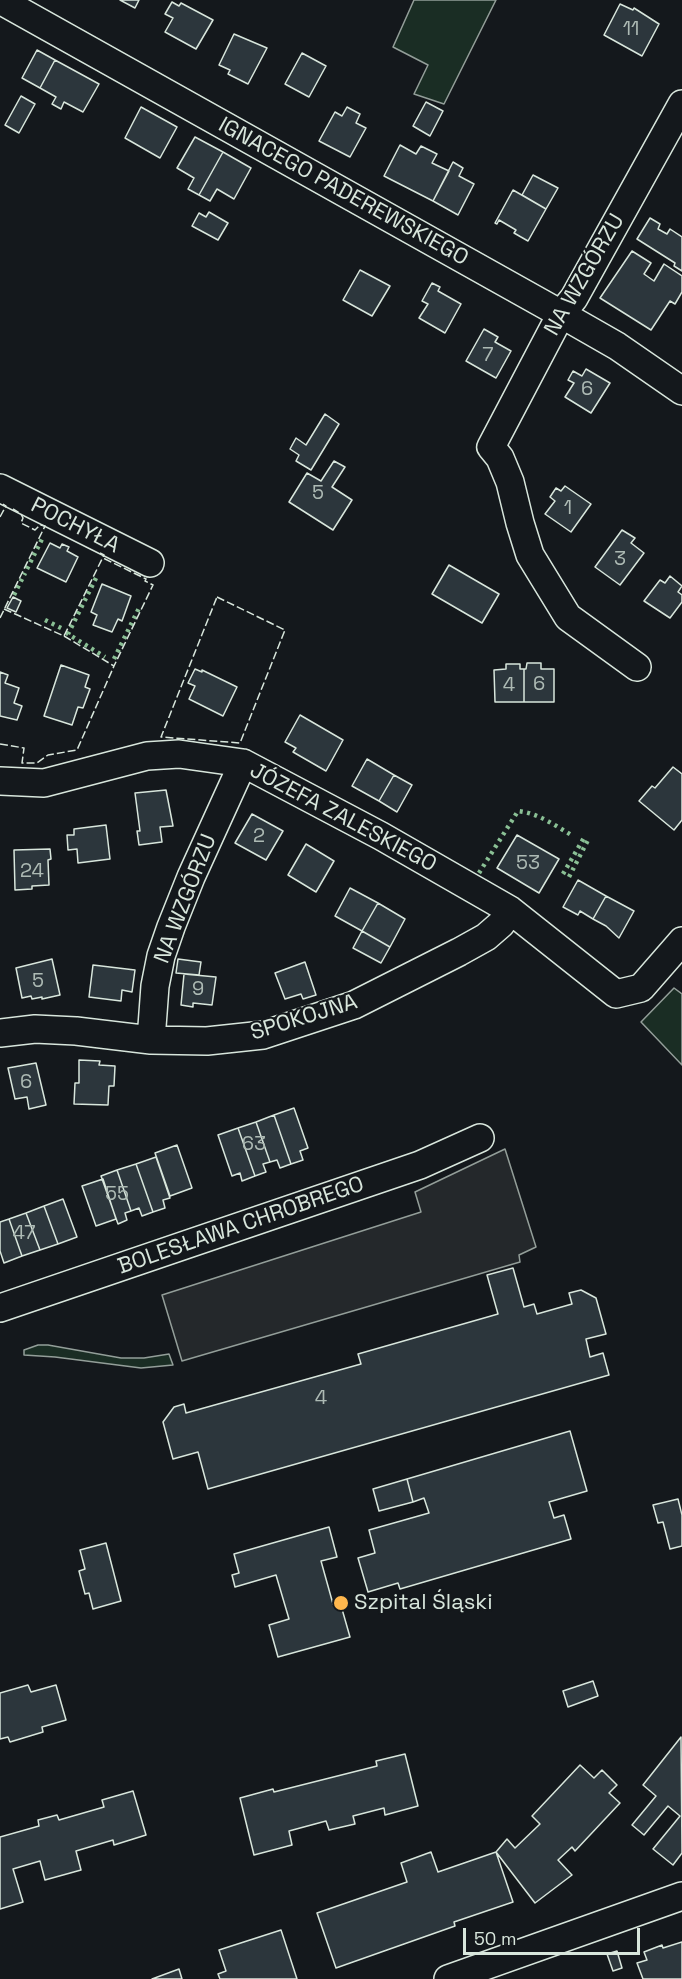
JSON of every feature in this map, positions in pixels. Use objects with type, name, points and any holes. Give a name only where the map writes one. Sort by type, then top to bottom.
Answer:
[{"type":"street","name":"IGNACEGO PADEREWSKIEGO","points":[[0,0],[617,346],[682,391]]},
{"type":"street","name":"NA WZGÓRZU","points":[[637,667],[568,617],[530,555],[510,482],[500,458],[491,447],[561,314],[574,298],[682,104]]},
{"type":"street","name":"POCHYŁA","points":[[0,488],[150,563]]},
{"type":"street","name":"JÓZEFA ZALESKIEGO","points":[[0,781],[44,783],[162,754],[179,754],[243,763],[381,836],[510,910],[616,994],[641,988],[682,941]]},
{"type":"street","name":"NA WZGÓRZU","points":[[151,1040],[155,986],[161,956],[191,878],[243,763]]},
{"type":"street","name":"SPOKOJNA","points":[[0,1033],[45,1030],[76,1031],[151,1040],[207,1041],[263,1035],[354,1005],[486,937],[501,924],[510,910]]},
{"type":"street","name":"BOLESŁAWA CHROBREGO","points":[[0,1308],[420,1165],[480,1138]]},
{"type":"street","points":[[448,1979],[682,1896]]},
{"type":"green space","points":[[414,0],[496,0],[444,104],[414,94],[428,65],[393,47]]},
{"type":"green space","points":[[674,988],[682,994],[682,1065],[641,1022]]},
{"type":"green space","points":[[38,1345],[121,1358],[144,1358],[169,1354],[173,1365],[141,1368],[24,1355],[24,1350]]},
{"type":"shaded area","points":[[505,1149],[536,1247],[519,1255],[520,1262],[182,1361],[162,1295],[421,1212],[415,1192]]},
{"type":"building","points":[[120,0],[139,0],[135,8]]},
{"type":"building","points":[[172,2],[179,6],[181,3],[213,20],[196,49],[165,32],[173,18],[165,14]]},
{"type":"building","points":[[620,4],[633,10],[634,8],[659,24],[642,56],[604,35]]},
{"type":"building","points":[[234,34],[267,48],[248,84],[228,74],[230,70],[219,65]]},
{"type":"building","points":[[37,50],[55,60],[40,88],[22,78]]},
{"type":"building","points":[[302,53],[326,66],[309,97],[285,84]]},
{"type":"building","points":[[55,60],[99,84],[83,112],[64,102],[61,109],[52,104],[56,97],[40,88]]},
{"type":"building","points":[[21,96],[35,104],[19,133],[5,125]]},
{"type":"building","points":[[426,102],[443,111],[430,136],[413,126]]},
{"type":"building","points":[[141,107],[177,127],[160,158],[125,138]]},
{"type":"building","points":[[347,107],[360,114],[356,123],[366,128],[350,157],[319,141],[335,112],[342,116]]},
{"type":"building","points":[[195,137],[223,152],[199,195],[188,189],[194,178],[177,168]]},
{"type":"building","points":[[400,145],[416,154],[421,146],[437,154],[432,163],[449,171],[433,201],[384,176]]},
{"type":"building","points":[[223,152],[251,168],[234,199],[217,189],[210,201],[199,195]]},
{"type":"building","points":[[453,162],[463,168],[459,176],[474,184],[458,215],[433,201]]},
{"type":"building","points":[[533,175],[558,188],[546,209],[522,195]]},
{"type":"building","points":[[513,190],[546,209],[528,241],[514,233],[516,230],[499,220],[497,224],[495,223]]},
{"type":"building","points":[[209,212],[228,223],[218,240],[192,226],[199,213],[206,217]]},
{"type":"building","points":[[650,218],[660,224],[658,229],[667,234],[670,229],[682,237],[682,271],[674,266],[675,263],[637,239]]},
{"type":"building","points":[[632,251],[651,263],[644,274],[654,281],[664,264],[682,276],[682,292],[675,304],[670,301],[651,330],[600,298]]},
{"type":"building","points":[[360,270],[390,286],[372,316],[343,300]]},
{"type":"building","points":[[432,283],[440,287],[438,291],[461,304],[445,333],[419,318],[428,304],[422,301]]},
{"type":"building","points":[[484,329],[498,337],[495,342],[511,351],[496,378],[466,361]]},
{"type":"building","points":[[586,369],[610,383],[591,413],[565,397],[574,383],[568,380],[573,371],[582,376]]},
{"type":"building","points":[[325,414],[339,424],[311,470],[296,461],[299,455],[290,449],[296,438],[306,445]]},
{"type":"building","points":[[334,461],[345,467],[332,487],[352,500],[333,530],[289,502],[307,473],[321,481]]},
{"type":"building","points":[[565,486],[591,504],[571,532],[545,514],[555,501],[550,497],[556,488],[561,491]]},
{"type":"building","points":[[622,530],[635,538],[631,543],[644,553],[620,585],[595,567]]},
{"type":"building","points":[[50,543],[60,548],[62,544],[69,547],[67,551],[78,557],[66,582],[37,568]]},
{"type":"building","points":[[449,565],[499,594],[482,623],[432,594]]},
{"type":"building","points":[[670,576],[682,586],[678,592],[682,595],[682,602],[670,618],[644,601],[660,580],[665,583]]},
{"type":"building","points":[[102,584],[131,596],[122,621],[118,619],[112,632],[93,625],[97,615],[91,612]]},
{"type":"building","points":[[13,597],[21,601],[16,612],[7,608]]},
{"type":"building","points":[[527,663],[541,663],[541,669],[554,669],[554,702],[524,702],[524,669]]},
{"type":"building","points":[[506,664],[520,664],[520,669],[524,669],[524,702],[495,702],[494,670],[506,669]]},
{"type":"building","points":[[61,665],[89,675],[85,687],[90,689],[83,708],[78,707],[72,725],[44,716]]},
{"type":"building","points":[[195,669],[202,672],[202,670],[237,687],[223,716],[189,699],[195,686],[188,683]]},
{"type":"building","points":[[0,672],[8,675],[5,683],[19,688],[14,703],[22,706],[17,720],[0,716]]},
{"type":"building","points":[[300,715],[343,740],[326,771],[293,752],[296,748],[285,742]]},
{"type":"building","points":[[367,759],[394,775],[379,801],[352,786]]},
{"type":"building","points":[[673,767],[682,774],[682,820],[674,830],[639,801],[652,786],[655,788]]},
{"type":"building","points":[[394,775],[412,785],[397,812],[379,801]]},
{"type":"building","points":[[166,790],[173,826],[160,827],[162,842],[139,845],[137,831],[140,831],[135,793]]},
{"type":"building","points":[[252,814],[283,831],[266,860],[235,843]]},
{"type":"building","points":[[106,825],[110,859],[78,863],[77,849],[68,850],[67,835],[74,835],[74,829]]},
{"type":"building","points":[[517,835],[559,859],[539,893],[497,868]]},
{"type":"building","points":[[306,844],[334,861],[316,892],[288,875]]},
{"type":"building","points":[[50,849],[49,885],[15,890],[14,850]]},
{"type":"building","points":[[578,880],[606,896],[593,919],[580,911],[578,915],[563,907]]},
{"type":"building","points":[[350,888],[378,903],[362,931],[335,916]]},
{"type":"building","points":[[606,896],[634,911],[619,938],[606,926],[593,919]]},
{"type":"building","points":[[378,903],[405,919],[390,947],[362,931]]},
{"type":"building","points":[[362,931],[390,947],[381,963],[353,948]]},
{"type":"building","points":[[52,959],[60,995],[42,999],[42,997],[32,999],[31,996],[22,998],[16,968]]},
{"type":"building","points":[[178,959],[201,962],[199,975],[176,973]]},
{"type":"building","points":[[305,962],[316,995],[303,999],[301,994],[285,999],[275,973]]},
{"type":"building","points":[[93,965],[135,970],[132,992],[122,990],[121,1001],[89,997]]},
{"type":"building","points":[[184,974],[216,977],[212,1005],[193,1003],[193,1007],[181,1005]]},
{"type":"building","points":[[79,1060],[100,1061],[99,1065],[115,1066],[114,1086],[109,1086],[108,1105],[74,1104],[75,1083],[79,1083]]},
{"type":"building","points":[[36,1063],[46,1105],[29,1109],[27,1097],[15,1099],[8,1068]]},
{"type":"building","points":[[294,1108],[308,1148],[300,1151],[303,1160],[291,1164],[274,1115]]},
{"type":"building","points":[[274,1115],[291,1164],[280,1168],[277,1160],[270,1162],[256,1122]]},
{"type":"building","points":[[256,1122],[270,1162],[263,1164],[266,1172],[255,1176],[238,1128]]},
{"type":"building","points":[[238,1128],[255,1176],[242,1181],[240,1173],[232,1176],[218,1135]]},
{"type":"building","points":[[177,1145],[192,1188],[170,1196],[155,1153]]},
{"type":"building","points":[[156,1157],[170,1198],[163,1200],[165,1208],[153,1212],[136,1164]]},
{"type":"building","points":[[136,1164],[153,1212],[142,1216],[139,1208],[131,1211],[117,1170]]},
{"type":"building","points":[[117,1170],[131,1211],[125,1213],[127,1220],[118,1224],[101,1176]]},
{"type":"building","points":[[103,1179],[116,1219],[96,1226],[82,1186]]},
{"type":"building","points":[[63,1199],[77,1237],[58,1244],[44,1206]]},
{"type":"building","points":[[44,1206],[58,1244],[40,1250],[26,1213]]},
{"type":"building","points":[[26,1213],[40,1250],[22,1256],[9,1219]]},
{"type":"building","points":[[9,1219],[22,1256],[4,1263],[0,1251],[0,1222]]},
{"type":"building","points":[[513,1268],[524,1307],[534,1304],[537,1314],[572,1304],[569,1293],[581,1290],[596,1298],[606,1334],[586,1339],[590,1357],[603,1353],[609,1375],[208,1489],[198,1452],[173,1459],[163,1422],[174,1407],[184,1404],[186,1413],[361,1364],[358,1354],[498,1314],[487,1275]]},
{"type":"building","points":[[570,1431],[587,1491],[549,1502],[554,1518],[564,1515],[571,1539],[400,1589],[398,1583],[368,1592],[358,1558],[375,1553],[369,1530],[429,1513],[424,1498],[413,1502],[407,1479]]},
{"type":"building","points":[[407,1479],[413,1502],[379,1511],[373,1489]]},
{"type":"building","points":[[678,1499],[682,1515],[682,1546],[670,1549],[663,1522],[658,1523],[653,1505]]},
{"type":"building","points":[[329,1527],[337,1557],[321,1561],[333,1604],[340,1602],[350,1637],[278,1657],[269,1625],[289,1619],[276,1575],[235,1587],[232,1575],[239,1573],[234,1554]]},
{"type":"building","points":[[106,1543],[121,1601],[93,1609],[89,1593],[85,1594],[79,1571],[85,1569],[80,1550]]},
{"type":"building","points":[[593,1681],[598,1696],[568,1707],[563,1691]]},
{"type":"building","points":[[28,1685],[31,1692],[56,1685],[66,1720],[42,1727],[43,1732],[10,1742],[8,1737],[0,1739],[0,1693]]},
{"type":"building","points":[[681,1737],[682,1853],[673,1865],[653,1849],[680,1816],[668,1806],[644,1835],[632,1825],[656,1796],[643,1785]]},
{"type":"building","points":[[405,1754],[418,1806],[385,1815],[384,1808],[353,1816],[355,1824],[329,1830],[326,1821],[289,1831],[292,1845],[254,1855],[240,1798],[273,1789],[274,1792],[377,1766],[376,1761]]},
{"type":"building","points":[[580,1765],[594,1778],[602,1770],[617,1785],[609,1793],[620,1803],[575,1851],[572,1847],[558,1860],[572,1875],[535,1903],[496,1852],[507,1839],[515,1848],[540,1824],[532,1816]]},
{"type":"building","points":[[133,1791],[146,1835],[114,1845],[113,1840],[76,1851],[81,1870],[45,1880],[40,1861],[13,1869],[23,1902],[0,1909],[0,1837],[39,1826],[38,1820],[57,1815],[59,1820],[104,1807],[102,1800]]},
{"type":"building","points":[[431,1852],[438,1872],[496,1852],[513,1902],[454,1922],[455,1926],[336,1968],[317,1913],[407,1882],[401,1863]]},
{"type":"building","points":[[281,1930],[297,1979],[220,1979],[218,1974],[226,1971],[219,1950]]},
{"type":"building","points":[[682,1942],[682,1979],[643,1979],[637,1963],[647,1960],[644,1952],[662,1945],[663,1948]]},
{"type":"building","points":[[617,1951],[622,1968],[613,1971],[607,1954]]},
{"type":"building","points":[[179,1969],[182,1979],[152,1979]]},
{"type":"hedge","points":[[27,569],[43,537]]},
{"type":"hedge","points":[[14,595],[25,573]]},
{"type":"hedge","points":[[96,578],[68,634],[105,657]]},
{"type":"hedge","points":[[114,659],[140,606]]},
{"type":"hedge","points":[[45,620],[65,630]]},
{"type":"hedge","points":[[479,873],[518,811],[540,817],[573,836]]},
{"type":"hedge","points":[[563,874],[585,836]]},
{"type":"hedge","points":[[569,877],[589,838]]},
{"type":"fence","points":[[0,517],[6,506],[3,504]]},
{"type":"fence","points":[[0,618],[45,526],[40,525],[35,530],[21,523],[23,518],[21,514],[13,509]]},
{"type":"fence","points":[[4,609],[64,636],[104,555],[100,553]]},
{"type":"fence","points":[[64,636],[114,666],[153,585],[145,581],[146,579],[103,558]]},
{"type":"fence","points":[[217,597],[285,630],[240,743],[161,737],[217,597]]},
{"type":"fence","points":[[0,744],[24,748],[22,763],[37,763],[48,755],[77,750],[114,666]]},
{"type":"place","name":"Szpital Śląski","points":[[341,1603]]}]
